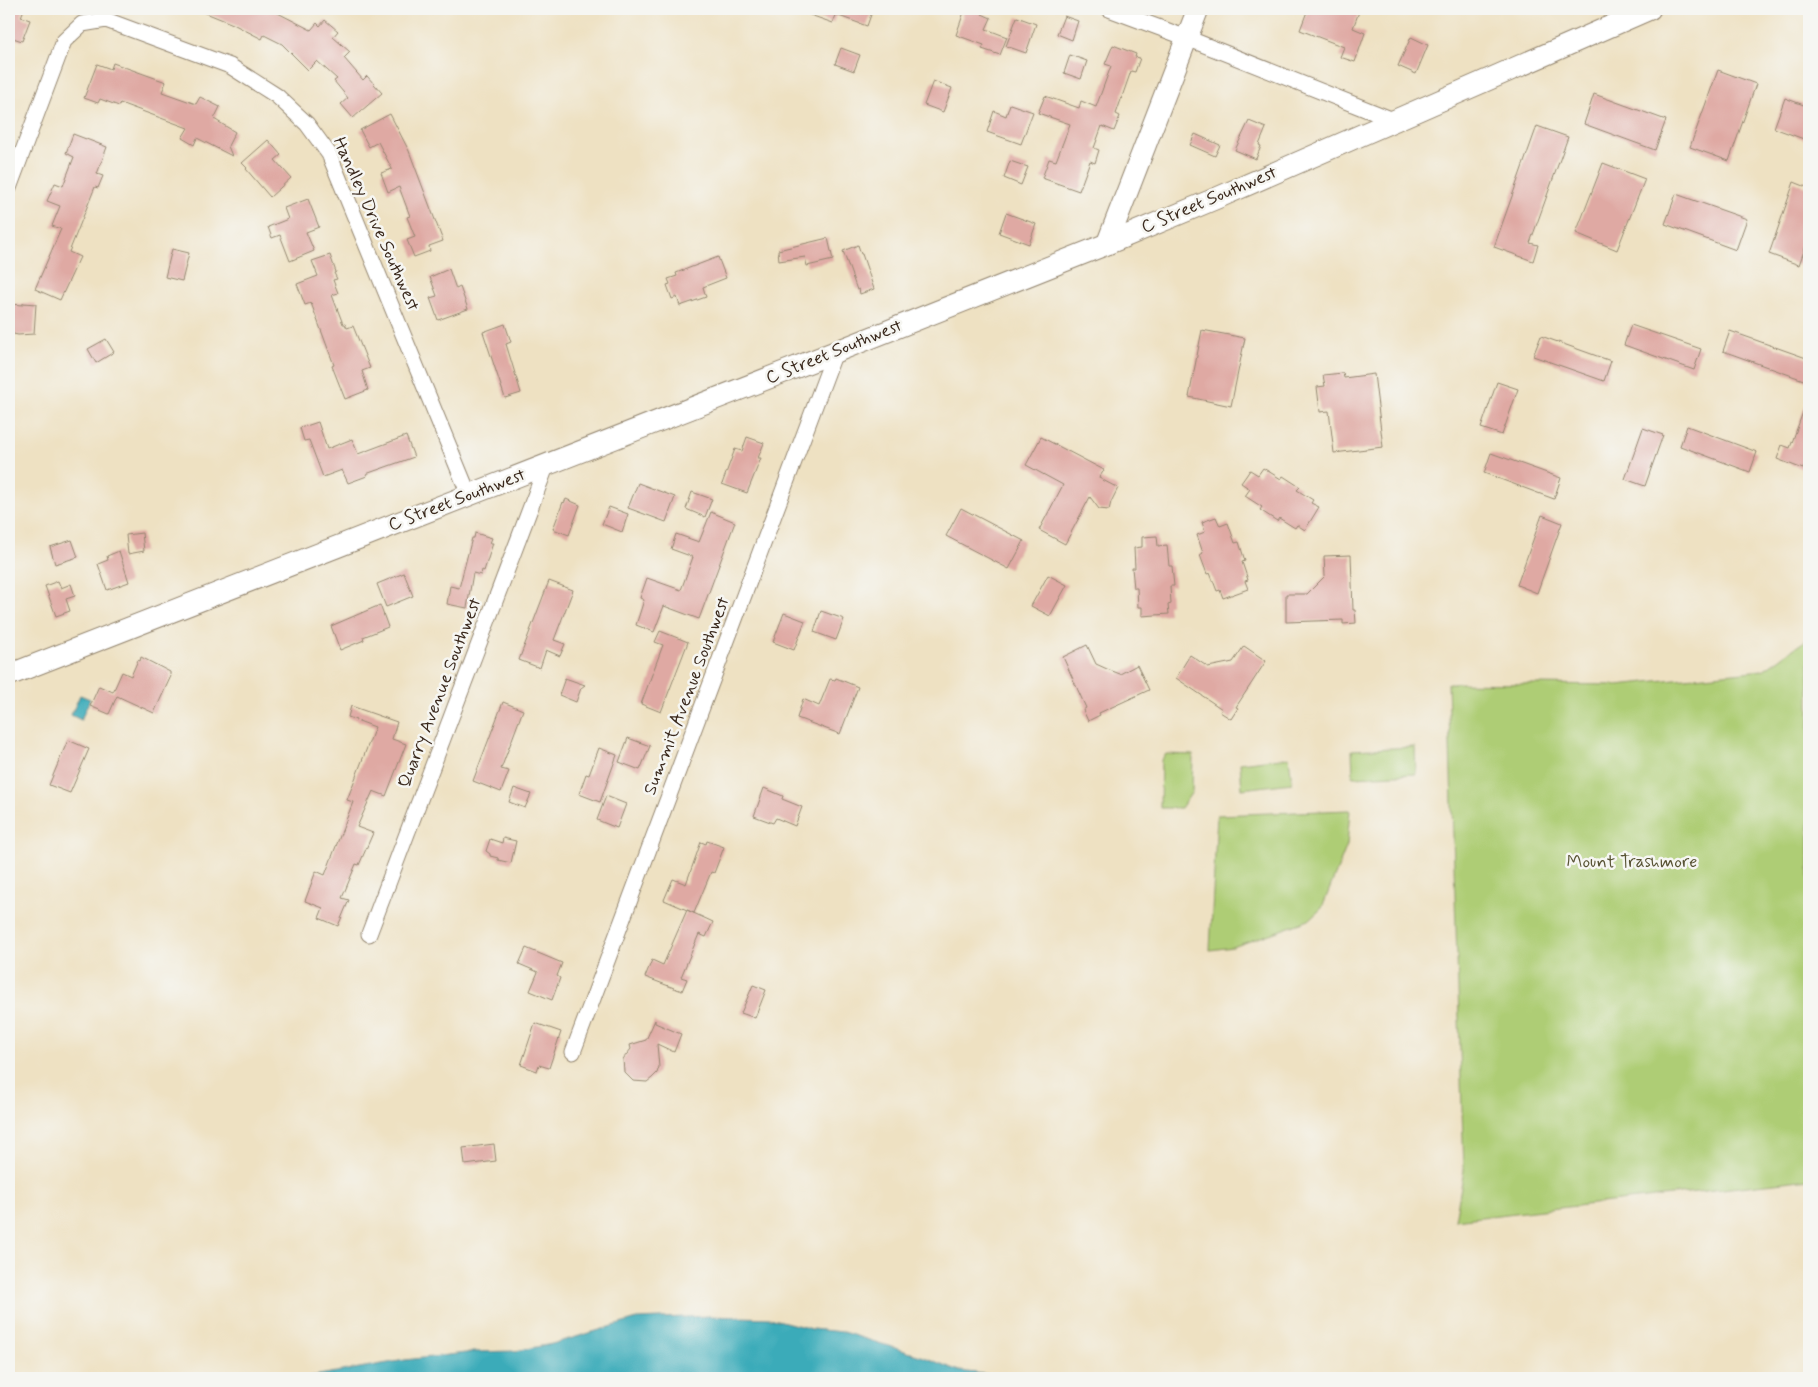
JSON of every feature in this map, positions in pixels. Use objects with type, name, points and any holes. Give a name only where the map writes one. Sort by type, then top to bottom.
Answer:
[{"type":"main road","points":[[1107,244],[1198,9]]},
{"type":"main road","name":"C Street Southwest","points":[[9,675],[1107,244],[1650,9]]},
{"type":"street","points":[[1109,9],[1393,120]]},
{"type":"street","name":"Handley Drive Southwest","points":[[9,188],[64,40],[82,24],[106,20],[230,66],[277,96],[307,124],[329,154],[469,495]]},
{"type":"street","name":"Summit Avenue Southwest","points":[[573,1052],[835,352]]},
{"type":"street","name":"Quarry Avenue Southwest","points":[[369,934],[547,464]]},
{"type":"green space","name":"Mount Trashmore","points":[[1809,638],[1809,1179],[1455,1220],[1464,1170],[1448,683],[1617,685],[1763,670]]},
{"type":"green space","points":[[1415,747],[1416,774],[1353,777],[1352,750]]},
{"type":"green space","points":[[1166,754],[1193,755],[1192,792],[1181,808],[1160,808],[1161,760]]},
{"type":"green space","points":[[1289,757],[1292,783],[1242,789],[1240,763]]},
{"type":"green space","points":[[1350,810],[1347,845],[1322,908],[1309,920],[1233,947],[1210,950],[1217,815]]},
{"type":"water","points":[[80,695],[90,699],[81,720],[71,715]]},
{"type":"water","points":[[710,1316],[770,1318],[812,1329],[843,1332],[924,1357],[959,1371],[993,1375],[1002,1378],[302,1378],[405,1360],[474,1352],[515,1351],[552,1344],[637,1319]]},
{"type":"building","points":[[9,9],[24,9],[21,17],[30,20],[22,41],[13,38],[10,47],[9,47]]},
{"type":"building","points":[[196,9],[270,9],[311,30],[317,23],[320,26],[325,20],[338,31],[333,37],[350,52],[344,58],[363,80],[367,76],[382,93],[353,118],[341,104],[348,98],[334,81],[337,79],[317,61],[308,70],[282,44],[264,35],[262,39],[233,24]]},
{"type":"building","points":[[799,9],[873,9],[867,26],[836,15],[833,23],[799,11]]},
{"type":"building","points":[[965,9],[984,9],[982,14],[991,18],[986,29],[1007,37],[1000,55],[982,49],[984,45],[956,35]]},
{"type":"building","points":[[1308,9],[1360,9],[1353,28],[1365,33],[1355,62],[1340,57],[1344,47],[1300,30]]},
{"type":"building","points":[[1064,16],[1078,21],[1072,40],[1057,34]]},
{"type":"building","points":[[1017,17],[1036,24],[1026,53],[1006,46]]},
{"type":"building","points":[[1411,37],[1428,45],[1416,74],[1398,66]]},
{"type":"building","points":[[1113,45],[1136,54],[1135,57],[1140,58],[1135,72],[1131,71],[1116,114],[1120,116],[1114,131],[1102,126],[1094,148],[1099,150],[1095,163],[1090,161],[1079,191],[1042,178],[1049,159],[1056,161],[1070,124],[1038,113],[1045,96],[1079,108],[1081,101],[1096,107],[1111,66],[1105,64]]},
{"type":"building","points":[[841,48],[860,55],[854,71],[835,64]]},
{"type":"building","points":[[1070,55],[1087,61],[1081,79],[1064,73]]},
{"type":"building","points":[[113,63],[166,82],[162,92],[196,104],[200,97],[220,107],[214,119],[235,132],[228,146],[232,156],[197,138],[194,145],[182,138],[188,128],[120,103],[119,106],[100,99],[98,103],[84,98],[97,64],[111,69]]},
{"type":"building","points":[[1718,70],[1756,84],[1729,161],[1690,147]]},
{"type":"building","points":[[933,81],[952,88],[943,112],[924,105]]},
{"type":"building","points":[[1594,94],[1666,120],[1655,150],[1584,124]]},
{"type":"building","points":[[1785,98],[1809,107],[1809,141],[1774,128]]},
{"type":"building","points":[[1010,104],[1033,112],[1021,144],[987,132],[994,111],[1006,116]]},
{"type":"building","points":[[390,114],[409,151],[443,241],[429,246],[430,251],[414,257],[407,240],[415,237],[407,217],[410,216],[399,187],[388,192],[381,173],[392,169],[378,142],[369,147],[360,130]]},
{"type":"building","points":[[1249,121],[1266,128],[1256,159],[1235,150]]},
{"type":"building","points":[[1537,126],[1568,137],[1530,243],[1538,245],[1533,261],[1494,247]]},
{"type":"building","points":[[73,134],[107,147],[97,174],[103,176],[98,188],[95,187],[69,252],[80,257],[60,300],[35,289],[61,229],[52,226],[60,206],[47,201],[55,183],[63,186],[74,157],[66,153]]},
{"type":"building","points":[[1195,134],[1220,145],[1215,156],[1190,145]]},
{"type":"building","points":[[268,140],[281,155],[275,160],[291,178],[270,197],[242,163]]},
{"type":"building","points":[[1010,161],[1028,167],[1021,185],[1004,178]]},
{"type":"building","points":[[1603,163],[1645,179],[1617,250],[1576,233]]},
{"type":"building","points":[[1794,182],[1809,188],[1809,237],[1799,265],[1769,254]]},
{"type":"building","points":[[1676,194],[1747,219],[1736,250],[1665,224]]},
{"type":"building","points":[[308,199],[319,227],[306,232],[314,251],[290,261],[280,235],[272,238],[268,227],[288,219],[284,208]]},
{"type":"building","points":[[1006,213],[1036,224],[1029,244],[999,233]]},
{"type":"building","points":[[828,238],[833,260],[807,266],[805,257],[779,261],[778,250]]},
{"type":"building","points":[[858,245],[874,289],[860,294],[843,251]]},
{"type":"building","points":[[172,249],[189,253],[182,281],[165,277]]},
{"type":"building","points":[[330,255],[336,272],[334,273],[337,279],[333,280],[338,293],[332,295],[343,324],[347,328],[353,326],[370,368],[362,371],[368,390],[345,399],[311,303],[305,305],[297,284],[318,276],[312,261]]},
{"type":"building","points":[[718,257],[726,278],[703,287],[706,297],[680,306],[677,297],[672,299],[667,285],[670,284],[668,279],[677,276],[676,273]]},
{"type":"building","points":[[449,269],[456,289],[460,287],[468,309],[438,320],[430,298],[437,296],[430,277]]},
{"type":"building","points":[[23,303],[36,304],[34,334],[18,335],[9,333],[9,304],[23,305]]},
{"type":"building","points":[[505,324],[511,342],[506,344],[521,393],[505,398],[483,332]]},
{"type":"building","points":[[1631,325],[1701,349],[1694,370],[1624,345]]},
{"type":"building","points":[[1202,330],[1245,338],[1231,406],[1189,397]]},
{"type":"building","points":[[1730,331],[1809,359],[1809,382],[1723,351]]},
{"type":"building","points":[[1541,336],[1611,361],[1604,381],[1533,356]]},
{"type":"building","points":[[106,339],[114,352],[96,363],[88,349]]},
{"type":"building","points":[[1343,373],[1344,378],[1374,374],[1383,447],[1334,453],[1329,411],[1320,412],[1317,387],[1325,386],[1323,375]]},
{"type":"building","points":[[1497,382],[1518,389],[1502,435],[1481,428]]},
{"type":"building","points":[[1808,398],[1809,451],[1803,469],[1777,459],[1782,445],[1790,448]]},
{"type":"building","points":[[318,422],[327,449],[352,439],[358,454],[406,436],[414,457],[366,474],[367,476],[348,483],[342,470],[323,477],[309,440],[304,441],[300,428]]},
{"type":"building","points":[[1687,426],[1757,452],[1750,472],[1680,446]]},
{"type":"building","points":[[1643,428],[1663,435],[1645,486],[1625,479]]},
{"type":"building","points":[[747,437],[764,443],[758,458],[761,458],[747,493],[722,484],[735,449],[742,451]]},
{"type":"building","points":[[1041,437],[1104,470],[1099,478],[1118,488],[1109,510],[1099,509],[1090,497],[1065,544],[1039,530],[1063,485],[1026,465]]},
{"type":"building","points":[[1491,453],[1561,478],[1554,499],[1484,473]]},
{"type":"building","points":[[1263,468],[1281,479],[1283,476],[1300,487],[1297,490],[1313,500],[1311,503],[1319,507],[1305,530],[1297,525],[1295,528],[1279,518],[1277,521],[1260,510],[1262,507],[1245,496],[1250,489],[1241,483],[1250,470],[1258,475]]},
{"type":"building","points":[[638,483],[675,497],[666,522],[628,508]]},
{"type":"building","points":[[692,492],[712,499],[705,517],[686,509]]},
{"type":"building","points":[[566,499],[580,505],[569,535],[553,529],[563,502]]},
{"type":"building","points":[[609,507],[628,514],[622,532],[602,524]]},
{"type":"building","points":[[961,508],[1024,541],[1009,569],[946,536]]},
{"type":"building","points":[[711,512],[735,522],[699,619],[664,606],[654,632],[636,625],[644,600],[640,598],[647,578],[681,590],[693,557],[671,549],[676,534],[699,542]]},
{"type":"building","points":[[1542,515],[1562,523],[1537,593],[1517,585]]},
{"type":"building","points":[[1216,517],[1220,526],[1228,523],[1235,543],[1239,542],[1245,561],[1242,562],[1248,580],[1245,581],[1248,589],[1223,598],[1220,590],[1217,591],[1210,573],[1207,574],[1200,555],[1203,553],[1197,535],[1205,532],[1202,522]]},
{"type":"building","points":[[142,533],[144,551],[128,554],[126,535]]},
{"type":"building","points":[[475,533],[492,538],[490,543],[493,543],[484,571],[482,570],[481,575],[473,573],[467,608],[447,604],[450,586],[459,588]]},
{"type":"building","points":[[1157,536],[1158,546],[1167,545],[1169,566],[1172,566],[1174,586],[1170,586],[1171,604],[1168,605],[1169,614],[1142,616],[1142,607],[1138,607],[1137,588],[1134,588],[1132,568],[1135,568],[1134,548],[1142,547],[1142,537]]},
{"type":"building","points":[[72,540],[78,557],[55,564],[50,547]]},
{"type":"building","points":[[119,551],[129,582],[107,590],[98,564],[108,560],[107,556]]},
{"type":"building","points":[[1351,555],[1353,610],[1355,610],[1356,623],[1343,624],[1343,620],[1286,622],[1286,594],[1307,594],[1325,576],[1324,556]]},
{"type":"building","points":[[404,573],[413,596],[386,607],[377,584]]},
{"type":"building","points":[[1048,575],[1067,585],[1050,616],[1031,606]]},
{"type":"building","points":[[58,581],[61,588],[71,584],[75,596],[66,599],[70,611],[56,616],[45,586]]},
{"type":"building","points":[[549,581],[573,590],[554,640],[565,644],[560,656],[546,650],[540,668],[519,660]]},
{"type":"building","points":[[380,605],[388,627],[363,637],[364,640],[340,650],[331,626]]},
{"type":"building","points":[[821,611],[844,619],[836,640],[814,632]]},
{"type":"building","points":[[784,613],[805,621],[794,650],[773,642]]},
{"type":"building","points":[[660,631],[688,642],[661,712],[641,704],[663,645],[655,642]]},
{"type":"building","points":[[1087,645],[1096,664],[1107,669],[1120,674],[1137,665],[1149,690],[1099,713],[1100,715],[1088,721],[1083,710],[1086,708],[1063,657]]},
{"type":"building","points":[[1244,646],[1266,661],[1236,707],[1238,708],[1231,719],[1220,712],[1222,709],[1176,678],[1190,655],[1208,667],[1233,662]]},
{"type":"building","points":[[141,657],[170,672],[171,676],[154,713],[117,696],[109,714],[90,706],[99,686],[113,692],[122,672],[131,676]]},
{"type":"building","points":[[565,678],[585,685],[581,688],[576,702],[559,695]]},
{"type":"building","points":[[836,678],[858,687],[840,734],[797,718],[803,699],[819,706],[830,679],[835,680]]},
{"type":"building","points":[[503,702],[523,710],[501,769],[509,771],[501,792],[473,781]]},
{"type":"building","points":[[351,706],[397,722],[392,739],[406,744],[386,796],[373,791],[357,827],[373,833],[359,865],[356,864],[342,898],[349,900],[338,926],[319,918],[323,908],[305,901],[316,871],[325,875],[353,802],[347,800],[375,727],[348,717]]},
{"type":"building","points":[[628,738],[650,746],[640,770],[619,762]]},
{"type":"building","points":[[68,740],[89,749],[70,793],[49,785]]},
{"type":"building","points":[[599,748],[617,755],[600,802],[579,794],[586,774],[589,775]]},
{"type":"building","points":[[514,788],[531,794],[525,808],[509,802]]},
{"type":"building","points":[[764,788],[783,796],[782,799],[802,807],[795,826],[776,818],[773,823],[754,816]]},
{"type":"building","points":[[606,796],[626,804],[617,828],[597,820]]},
{"type":"building","points":[[503,838],[516,841],[511,863],[498,860],[498,858],[490,856],[486,851],[490,839],[502,843]]},
{"type":"building","points":[[707,841],[724,847],[714,873],[711,872],[694,913],[664,900],[673,879],[686,884],[701,842],[706,844]]},
{"type":"building","points":[[687,910],[713,922],[706,937],[699,934],[681,977],[687,979],[682,991],[645,977],[652,960],[663,965]]},
{"type":"building","points":[[526,948],[562,963],[557,976],[560,978],[552,1000],[530,991],[538,972],[519,964]]},
{"type":"building","points":[[753,985],[766,990],[755,1018],[741,1013]]},
{"type":"building","points":[[655,1020],[655,1023],[681,1034],[674,1052],[657,1044],[659,1067],[657,1073],[652,1078],[647,1082],[633,1081],[624,1072],[623,1059],[631,1049],[630,1045],[646,1040]]},
{"type":"building","points":[[535,1023],[561,1032],[549,1068],[539,1065],[537,1071],[521,1065]]},
{"type":"building","points":[[494,1144],[496,1161],[465,1165],[463,1148]]}]
